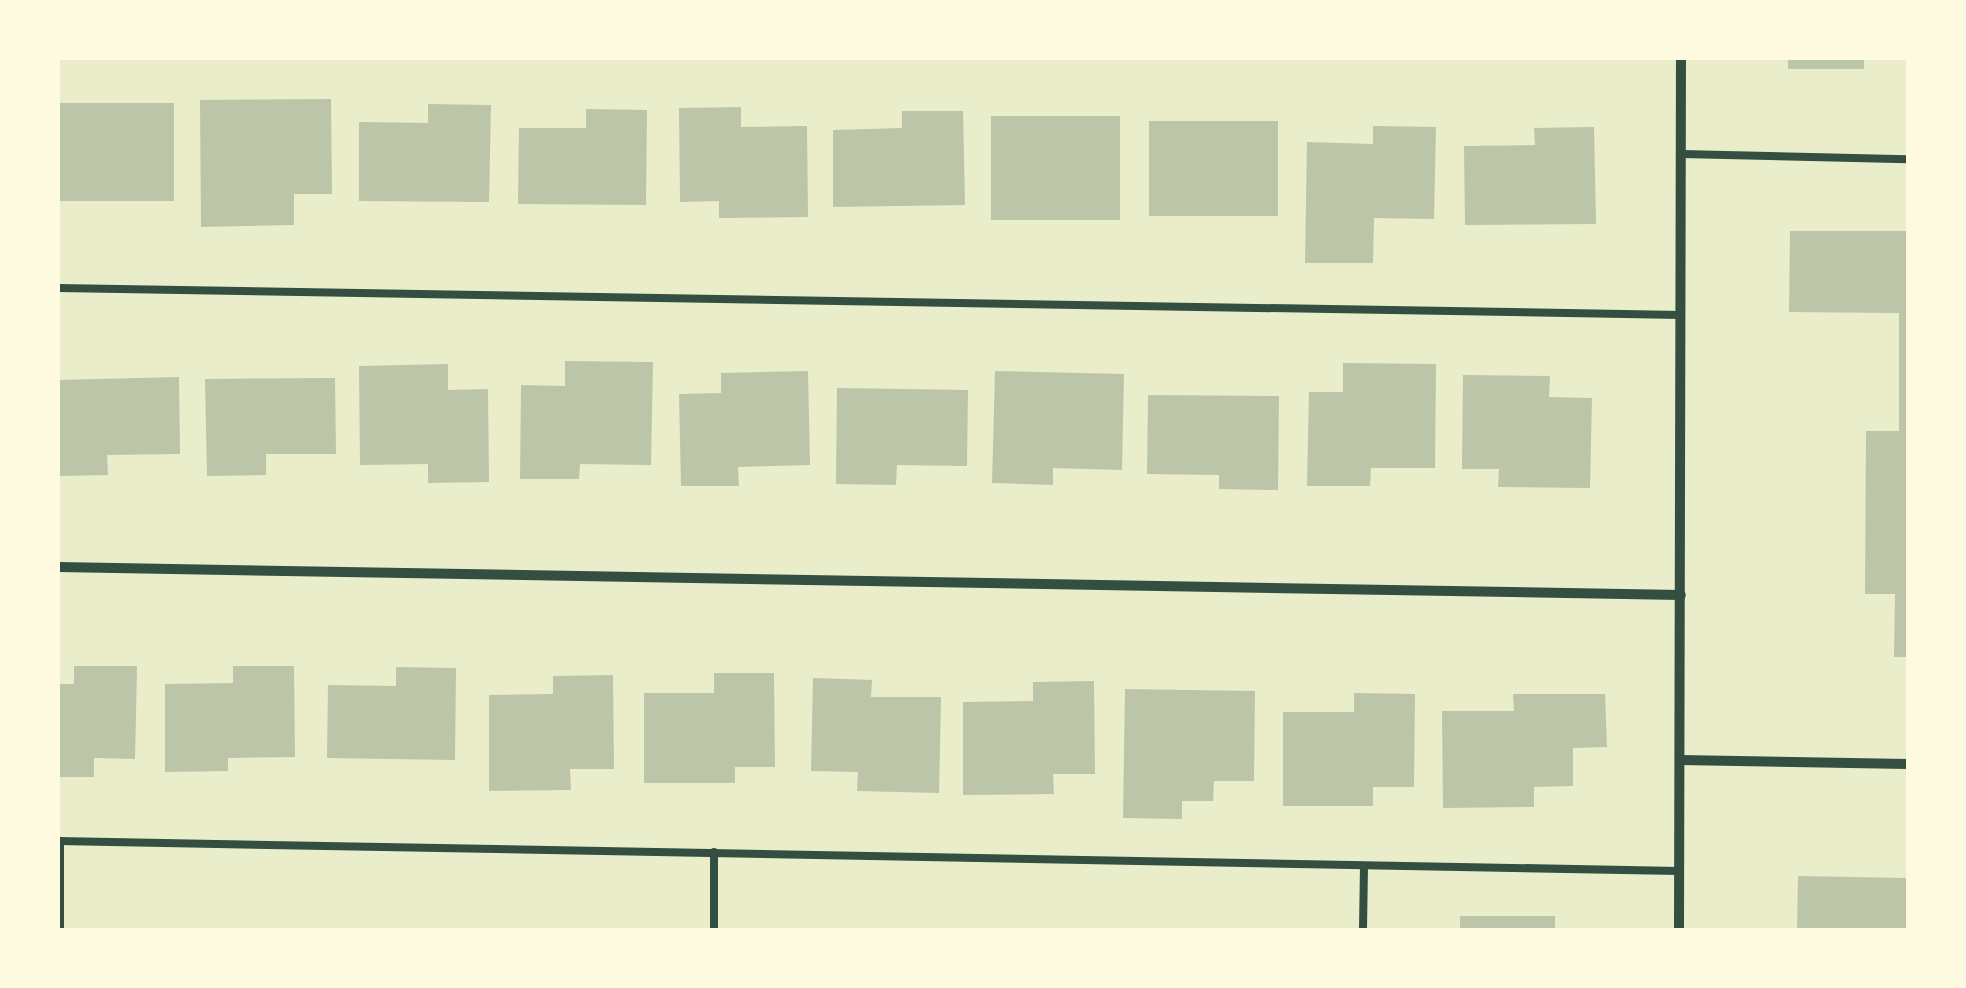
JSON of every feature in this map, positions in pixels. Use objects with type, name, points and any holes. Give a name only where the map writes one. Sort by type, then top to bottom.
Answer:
[{"type":"street","points":[[1679,930],[1681,58]]},
{"type":"street","points":[[58,567],[1682,595]]},
{"type":"street","points":[[1680,760],[1908,764]]},
{"type":"lane","points":[[1682,154],[1908,159]]},
{"type":"lane","points":[[58,288],[1682,315]]},
{"type":"lane","points":[[60,930],[58,841],[1680,870]]},
{"type":"lane","points":[[714,852],[714,930]]},
{"type":"lane","points":[[1364,866],[1364,930]]},
{"type":"building","points":[[1788,58],[1864,58],[1864,69],[1788,69]]},
{"type":"building","points":[[331,99],[332,194],[294,194],[294,225],[201,227],[200,100]]},
{"type":"building","points":[[58,103],[174,103],[174,201],[58,201]]},
{"type":"building","points":[[428,104],[491,105],[489,202],[359,201],[359,122],[428,123]]},
{"type":"building","points":[[741,107],[741,127],[807,126],[808,217],[719,218],[719,201],[680,202],[679,108]]},
{"type":"building","points":[[586,109],[647,110],[646,205],[518,204],[519,128],[586,128]]},
{"type":"building","points":[[902,111],[963,111],[965,205],[833,207],[833,130],[902,128]]},
{"type":"building","points":[[991,116],[1120,116],[1120,220],[991,220]]},
{"type":"building","points":[[1149,121],[1278,121],[1278,216],[1149,216]]},
{"type":"building","points":[[1373,126],[1436,127],[1434,219],[1374,218],[1373,263],[1305,263],[1307,142],[1373,144]]},
{"type":"building","points":[[1594,127],[1596,224],[1465,225],[1464,146],[1535,145],[1534,128]]},
{"type":"building","points":[[1790,231],[1908,231],[1908,657],[1894,657],[1895,594],[1865,594],[1866,431],[1899,431],[1899,313],[1789,312]]},
{"type":"building","points":[[565,361],[653,362],[651,465],[580,464],[579,479],[520,479],[521,385],[565,386]]},
{"type":"building","points":[[1343,363],[1436,364],[1435,468],[1371,468],[1370,486],[1307,486],[1309,392],[1343,392]]},
{"type":"building","points":[[448,364],[448,390],[488,389],[489,482],[428,483],[428,464],[360,465],[359,366]]},
{"type":"building","points":[[808,371],[810,465],[738,467],[739,486],[681,486],[679,394],[721,393],[721,373]]},
{"type":"building","points":[[995,371],[1124,374],[1122,470],[1053,468],[1053,485],[992,483]]},
{"type":"building","points":[[1463,375],[1550,376],[1549,397],[1592,398],[1590,488],[1498,487],[1499,469],[1462,469]]},
{"type":"building","points":[[179,377],[180,454],[107,455],[108,475],[58,476],[58,380]]},
{"type":"building","points":[[335,378],[336,454],[266,454],[266,475],[207,476],[205,379]]},
{"type":"building","points":[[837,388],[968,390],[967,466],[897,465],[896,485],[836,484]]},
{"type":"building","points":[[1148,395],[1279,396],[1278,490],[1219,489],[1219,475],[1147,474]]},
{"type":"building","points":[[74,666],[137,666],[135,759],[94,758],[94,777],[58,777],[58,684],[74,684]]},
{"type":"building","points":[[233,666],[294,666],[295,757],[228,758],[228,771],[165,772],[165,684],[233,683]]},
{"type":"building","points":[[396,667],[456,668],[455,760],[327,758],[328,685],[396,686]]},
{"type":"building","points":[[714,673],[774,673],[775,767],[735,767],[735,783],[644,783],[644,693],[714,693]]},
{"type":"building","points":[[613,675],[614,769],[570,769],[571,790],[489,791],[489,695],[553,694],[553,676]]},
{"type":"building","points":[[813,678],[872,680],[871,697],[941,697],[939,793],[857,791],[858,772],[811,771]]},
{"type":"building","points":[[1094,681],[1095,774],[1053,774],[1054,794],[963,795],[963,702],[1033,701],[1033,682]]},
{"type":"building","points":[[1125,689],[1255,691],[1254,781],[1214,781],[1213,801],[1182,801],[1182,819],[1123,818]]},
{"type":"building","points":[[1354,693],[1415,694],[1414,787],[1373,787],[1373,806],[1283,806],[1283,712],[1354,712]]},
{"type":"building","points":[[1513,694],[1605,694],[1607,747],[1573,748],[1573,786],[1534,787],[1534,807],[1443,808],[1442,711],[1514,711]]},
{"type":"building","points":[[1798,876],[1908,878],[1907,930],[1797,930]]},
{"type":"building","points":[[1460,916],[1555,916],[1555,930],[1460,930]]}]
